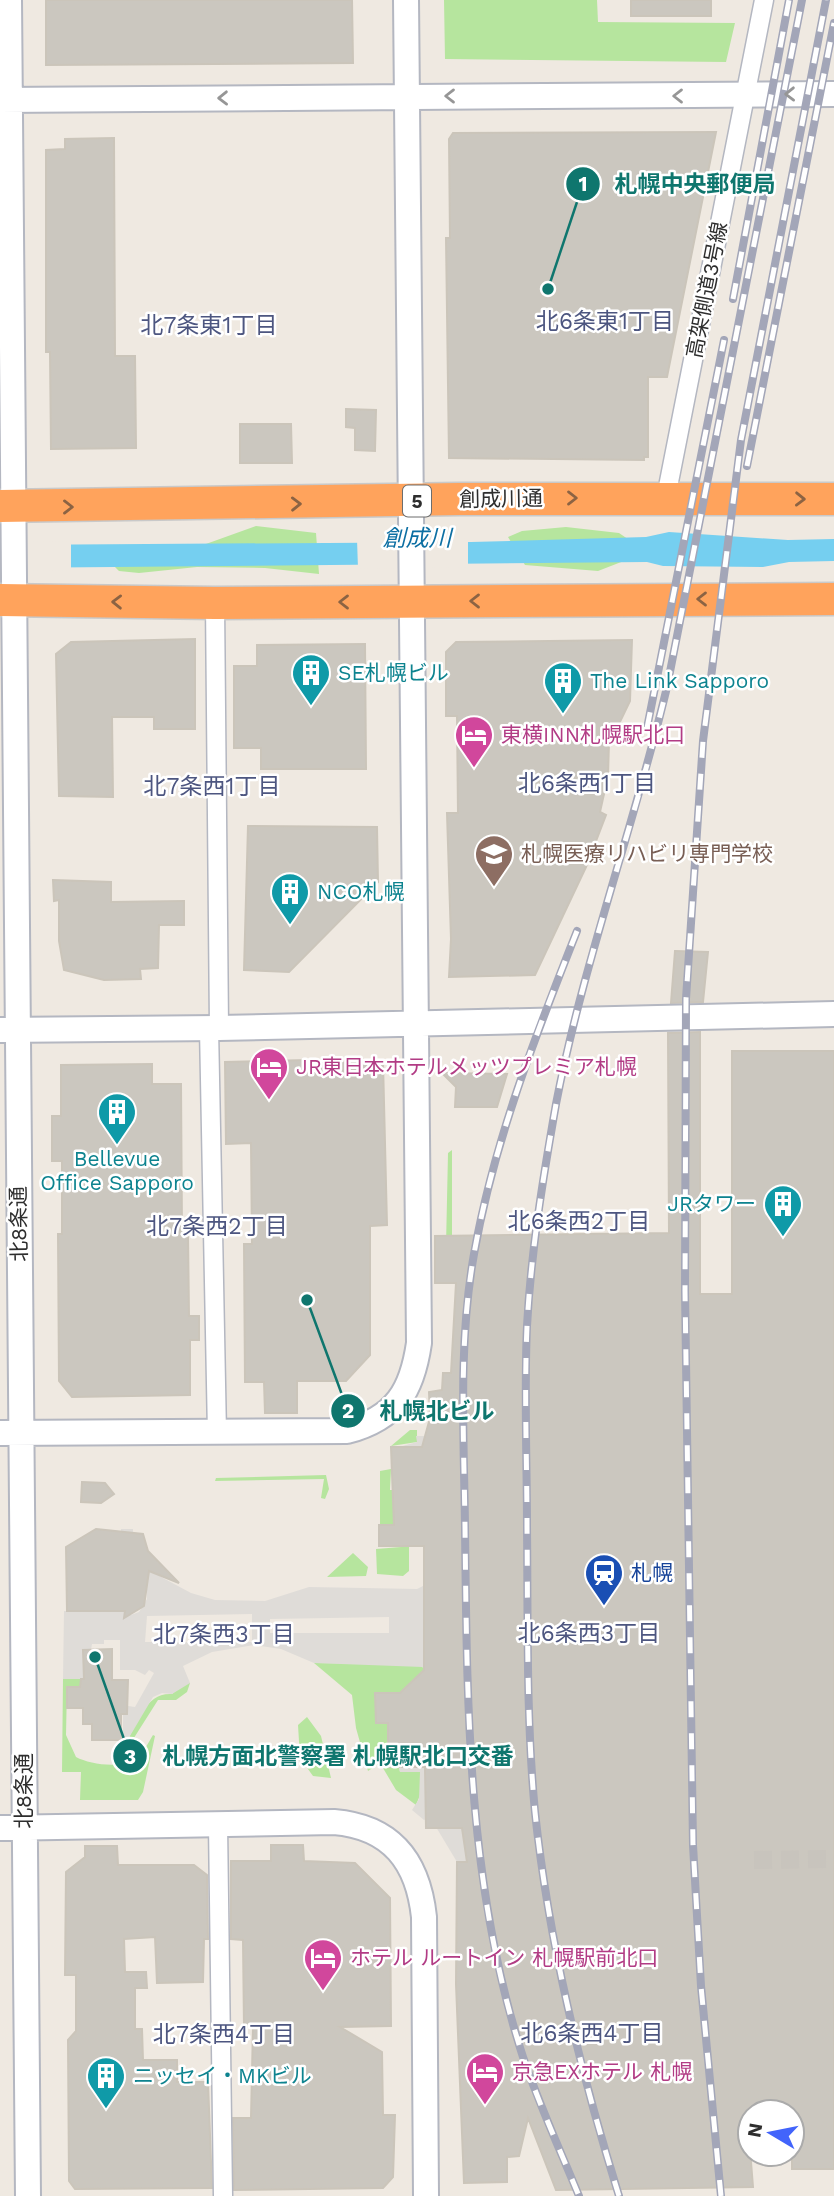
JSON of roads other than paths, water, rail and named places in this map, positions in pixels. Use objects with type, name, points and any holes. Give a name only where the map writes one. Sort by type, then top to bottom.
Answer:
[{"type":"highway","name":"創成川通","points":[[6,506],[666,497],[834,499]]},
{"type":"highway","points":[[9,591],[215,603],[412,588],[834,599]]},
{"type":"street","name":"北8条通","points":[[9,0],[4,100],[6,506],[13,540],[9,591],[12,1828],[28,2196]]},
{"type":"street","points":[[11,1433],[217,1434],[346,1431],[376,1421],[389,1411],[411,1384],[419,1343],[406,0]]},
{"type":"street","name":"高架側道3号線","points":[[666,497],[764,0]]},
{"type":"street","points":[[4,100],[834,94]]},
{"type":"street","points":[[215,603],[217,1434]]},
{"type":"street","points":[[9,1030],[834,1014]]},
{"type":"street","points":[[218,1824],[223,2196]]},
{"type":"street","points":[[12,1828],[354,1824],[379,1834],[395,1845],[410,1866],[421,1890],[424,1917],[426,2196]]},
{"type":"water","points":[[669,532],[788,540],[834,539],[834,561],[789,562],[763,567],[663,566],[647,562],[0,568],[0,545],[471,542],[646,537]]},
{"type":"tunnel","points":[[754,1860],[834,1859]]},
{"type":"railway","points":[[733,299],[789,0]]},
{"type":"railway","points":[[619,2196],[591,2101],[557,1958],[535,1812],[528,1670],[526,1376],[531,1270],[556,1104],[567,1051],[667,687],[802,0]]},
{"type":"railway","points":[[721,2196],[701,1986],[693,1845],[685,1291],[686,999],[703,741],[741,440],[826,0]]},
{"type":"railway","points":[[747,466],[834,23]]},
{"type":"railway","points":[[647,728],[724,340]]},
{"type":"railway","points":[[577,931],[517,1090],[482,1212],[469,1288],[463,1390],[469,1728],[481,1861],[491,1927],[523,2057],[579,2196]]},
{"type":"place","name":"札幌中央郵便局","points":[[548,289]]},
{"type":"place","name":"SE札幌ビル","points":[[311,707]]},
{"type":"place","name":"The Link Sapporo","points":[[563,715]]},
{"type":"place","name":"東横INN札幌駅北口","points":[[474,769]]},
{"type":"place","name":"札幌医療リハビリ専門学校","points":[[494,888]]},
{"type":"place","name":"NCO札幌","points":[[290,926]]},
{"type":"place","name":"JR東日本ホテルメッツプレミア札幌","points":[[269,1101]]},
{"type":"place","name":"Bellevue Office Sapporo","points":[[117,1146]]},
{"type":"place","name":"JRタワー","points":[[783,1238]]},
{"type":"place","name":"札幌北ビル","points":[[307,1300]]},
{"type":"place","name":"札幌","points":[[604,1607]]},
{"type":"place","name":"札幌方面北警察署 札幌駅北口交番","points":[[95,1657]]},
{"type":"place","name":"ホテル ルートイン 札幌駅前北口","points":[[323,1992]]},
{"type":"place","name":"京急EXホテル 札幌","points":[[485,2106]]},
{"type":"place","name":"ニッセイ・MKビル","points":[[106,2110]]},
{"type":"district","name":"北6条東1丁目","points":[[605,321]]},
{"type":"district","name":"北7条東1丁目","points":[[209,325]]},
{"type":"district","name":"北6条西1丁目","points":[[587,783]]},
{"type":"district","name":"北7条西1丁目","points":[[212,786]]},
{"type":"district","name":"北6条西2丁目","points":[[579,1221]]},
{"type":"district","name":"北7条西2丁目","points":[[217,1226]]},
{"type":"district","name":"北6条西3丁目","points":[[589,1633]]},
{"type":"district","name":"北7条西3丁目","points":[[224,1634]]},
{"type":"district","name":"北6条西4丁目","points":[[592,2033]]},
{"type":"district","name":"北7条西4丁目","points":[[224,2034]]},
{"type":"water label","name":"創成川","points":[[417,538]]}]
